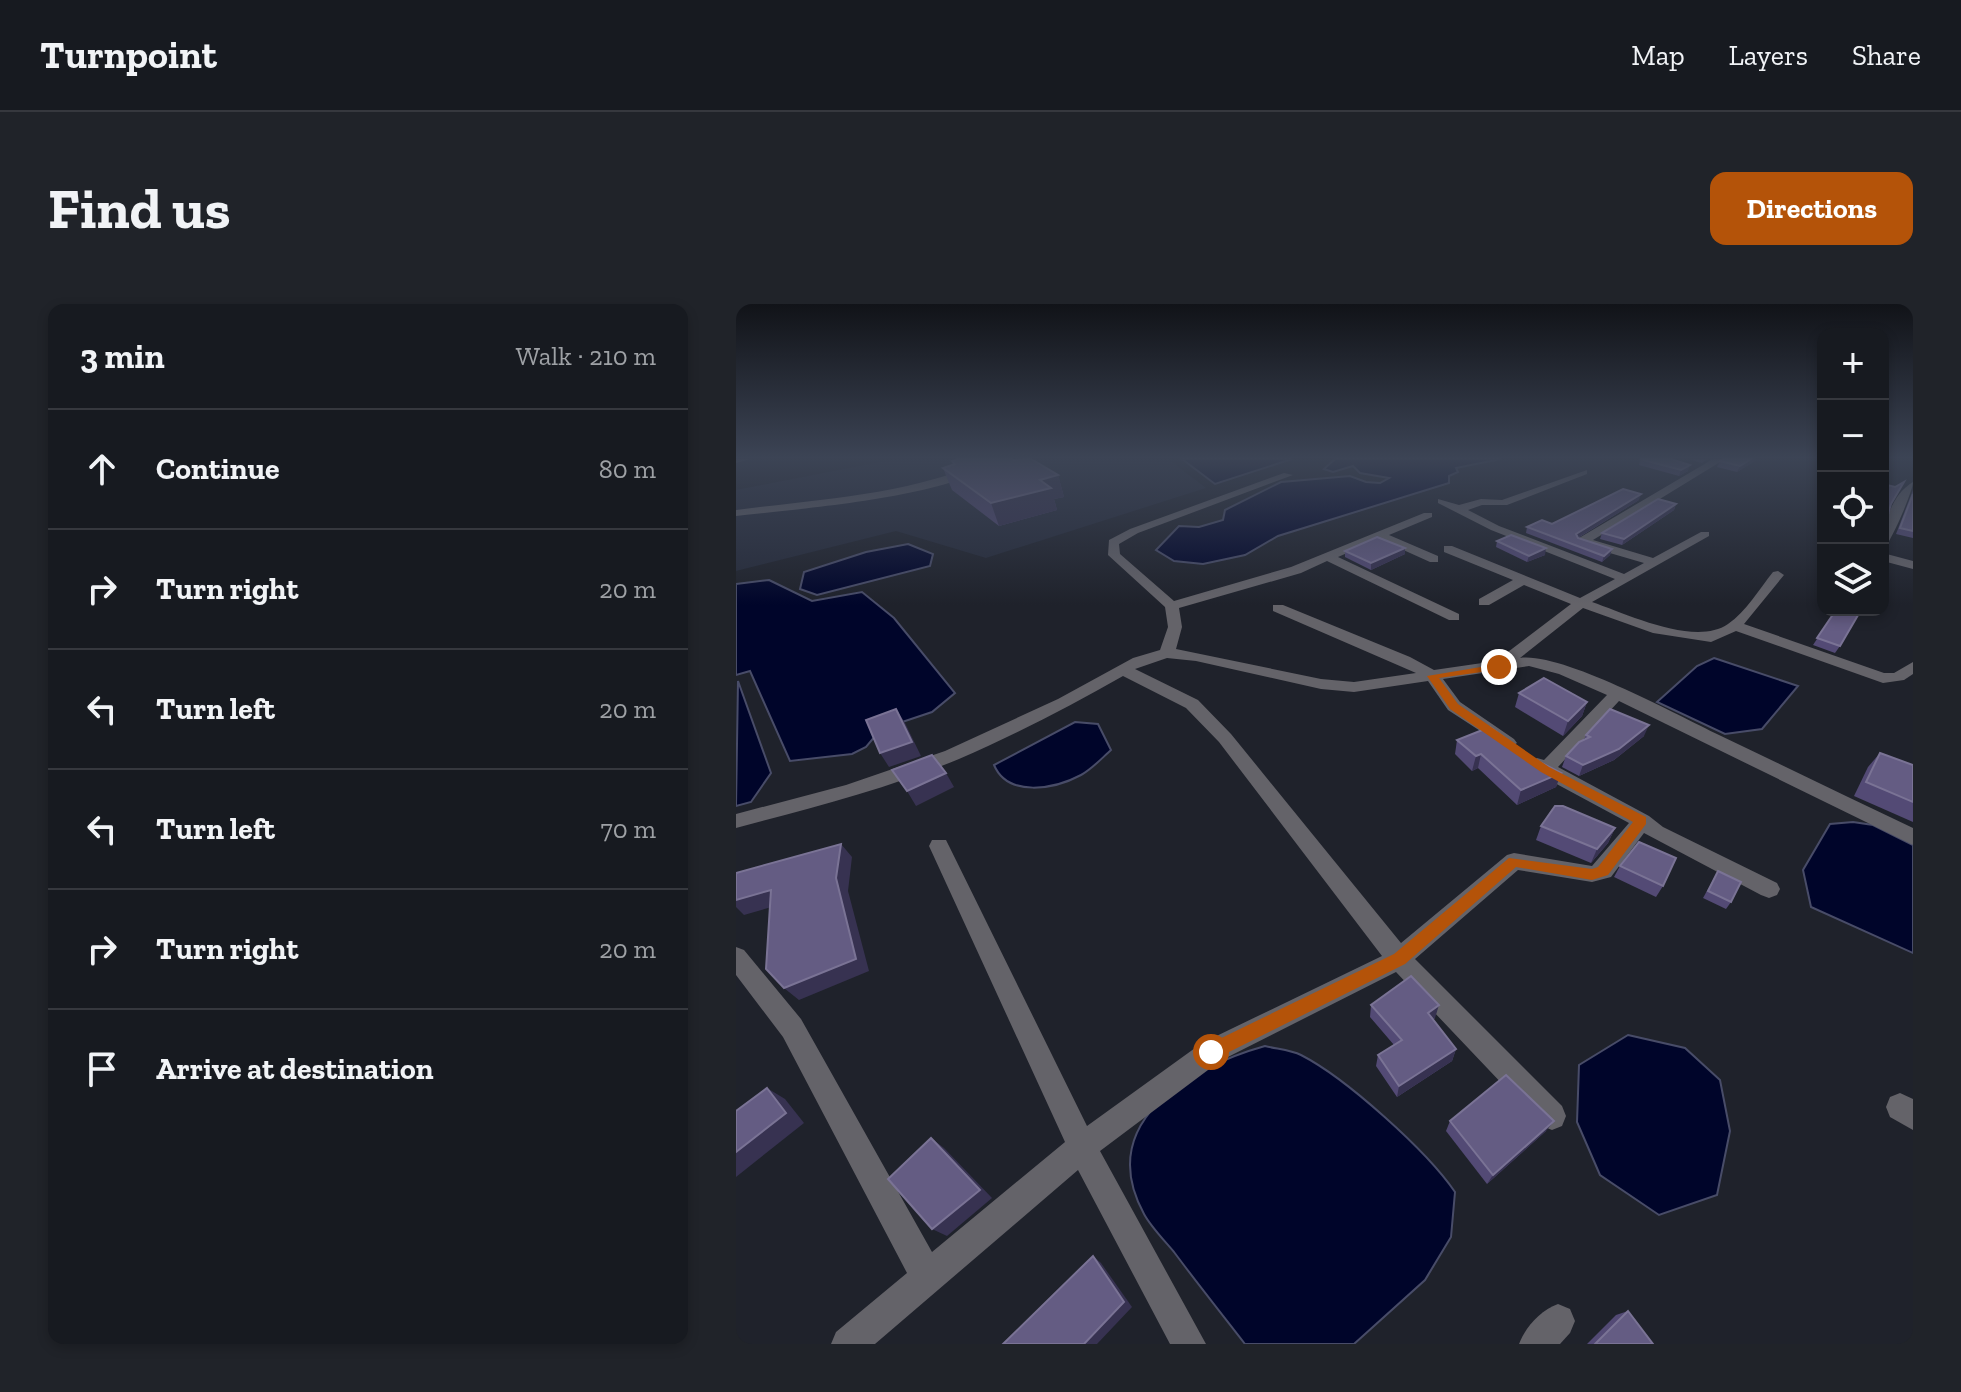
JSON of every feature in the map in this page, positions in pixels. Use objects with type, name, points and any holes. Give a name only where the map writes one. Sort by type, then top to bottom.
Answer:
[{"type":"street","points":[[736,513],[773,508]]},
{"type":"street","points":[[1167,653],[1175,627],[1172,606],[1114,555],[1113,543],[1134,531],[1199,508]]},
{"type":"street","points":[[1456,508],[1624,578]]},
{"type":"street","points":[[1459,509],[1464,508]]},
{"type":"street","points":[[1556,551],[1583,541],[1635,508]]},
{"type":"street","points":[[1883,544],[1897,508]]},
{"type":"street","points":[[1172,606],[1296,570],[1428,515]]},
{"type":"street","points":[[1499,667],[1581,603],[1705,534]]},
{"type":"street","points":[[1379,535],[1434,559]]},
{"type":"street","points":[[1583,541],[1655,562]]},
{"type":"street","points":[[1448,549],[1521,581],[1658,630],[1711,638],[1735,626],[1778,575]]},
{"type":"street","points":[[1328,557],[1454,617]]},
{"type":"street","points":[[1889,559],[1913,565]]},
{"type":"street","points":[[1484,602],[1521,581]]},
{"type":"street","points":[[1278,608],[1405,660],[1433,676],[1454,706],[1545,770],[1642,821],[1656,832],[1769,889]]},
{"type":"street","points":[[1735,626],[1883,678],[1898,677],[1913,667]]},
{"type":"street","points":[[736,821],[851,790],[951,755],[1064,703],[1138,661],[1167,653],[1196,656],[1321,684],[1354,687],[1529,661],[1565,671],[1617,694],[1913,837]]},
{"type":"street","points":[[1124,670],[1192,704],[1225,738],[1399,959],[1552,1116]]},
{"type":"street","points":[[1545,770],[1617,694]]},
{"type":"street","points":[[848,1344],[926,1275],[1082,1147],[1211,1052],[1399,959],[1514,861],[1592,874],[1603,871],[1642,821]]},
{"type":"street","points":[[939,846],[1082,1147],[1189,1344]]},
{"type":"street","points":[[736,957],[792,1028],[926,1275]]},
{"type":"shaded area","points":[[736,508],[1145,508],[986,558],[896,531],[736,571]]},
{"type":"water","points":[[1370,508],[1278,536],[1245,555],[1203,564],[1174,561],[1156,550],[1179,526],[1199,527],[1223,520],[1225,510]]},
{"type":"water","points":[[908,544],[933,554],[930,566],[817,595],[800,589],[804,572],[866,552]]},
{"type":"water","points":[[769,580],[812,601],[862,592],[894,618],[955,693],[932,712],[881,729],[866,747],[852,754],[790,761],[750,671],[736,675],[736,584]]},
{"type":"water","points":[[1714,658],[1798,686],[1762,729],[1725,734],[1657,702],[1697,666]]},
{"type":"water","points":[[738,681],[771,773],[751,802],[736,806]]},
{"type":"water","points":[[1075,722],[1098,724],[1111,750],[1081,775],[1058,784],[1033,788],[1010,782],[994,765]]},
{"type":"water","points":[[1853,822],[1873,825],[1913,845],[1913,953],[1811,907],[1803,870],[1830,824]]},
{"type":"water","points":[[1628,1035],[1685,1048],[1720,1080],[1730,1131],[1717,1195],[1659,1215],[1600,1175],[1577,1122],[1579,1065]]},
{"type":"water","points":[[1265,1046],[1301,1055],[1340,1080],[1406,1137],[1455,1192],[1451,1237],[1425,1280],[1354,1344],[1245,1344],[1150,1224],[1132,1181],[1131,1152],[1141,1126],[1158,1103],[1207,1068]]},
{"type":"building","points":[[1585,508],[1619,508],[1576,534],[1578,538],[1612,549],[1604,556],[1527,527],[1542,520],[1552,524]]},
{"type":"building","points":[[1644,508],[1671,508],[1624,539],[1602,533]]},
{"type":"building","points":[[1908,508],[1913,508],[1913,531],[1900,528]]},
{"type":"building","points":[[1511,535],[1546,548],[1529,556],[1497,541]]},
{"type":"building","points":[[1377,537],[1405,548],[1371,563],[1345,551]]},
{"type":"building","points":[[1832,616],[1858,616],[1840,646],[1817,638]]},
{"type":"building","points":[[1544,678],[1587,702],[1568,721],[1519,693]]},
{"type":"building","points":[[896,709],[912,742],[880,753],[866,720]]},
{"type":"building","points":[[1610,709],[1649,725],[1619,749],[1583,765],[1566,756],[1579,742],[1590,737],[1586,735]]},
{"type":"building","points":[[1490,727],[1534,759],[1561,773],[1521,790],[1481,754],[1476,756],[1457,740]]},
{"type":"building","points":[[1880,753],[1913,765],[1913,802],[1866,782]]},
{"type":"building","points":[[932,755],[946,773],[907,791],[892,770]]},
{"type":"building","points":[[1555,806],[1563,806],[1615,828],[1597,849],[1541,826]]},
{"type":"building","points":[[1639,842],[1676,858],[1663,886],[1620,866]]},
{"type":"building","points":[[841,844],[836,878],[856,959],[784,988],[766,969],[771,890],[736,900],[736,873]]},
{"type":"building","points":[[1718,871],[1741,882],[1731,902],[1708,891]]},
{"type":"building","points":[[1411,976],[1439,1005],[1428,1013],[1456,1049],[1399,1086],[1378,1055],[1402,1040],[1371,1005]]},
{"type":"building","points":[[1506,1075],[1554,1121],[1493,1175],[1450,1121]]},
{"type":"building","points":[[767,1088],[786,1113],[736,1152],[736,1111]]},
{"type":"building","points":[[931,1138],[980,1190],[932,1229],[888,1179]]},
{"type":"building","points":[[1093,1256],[1124,1302],[1084,1344],[1003,1344]]},
{"type":"building","points":[[1628,1311],[1653,1344],[1595,1344]]},
{"type":"route","points":[[1211,1052],[1399,959],[1514,861],[1592,874],[1603,871],[1642,821],[1545,770],[1454,706],[1433,676],[1499,667]]}]
